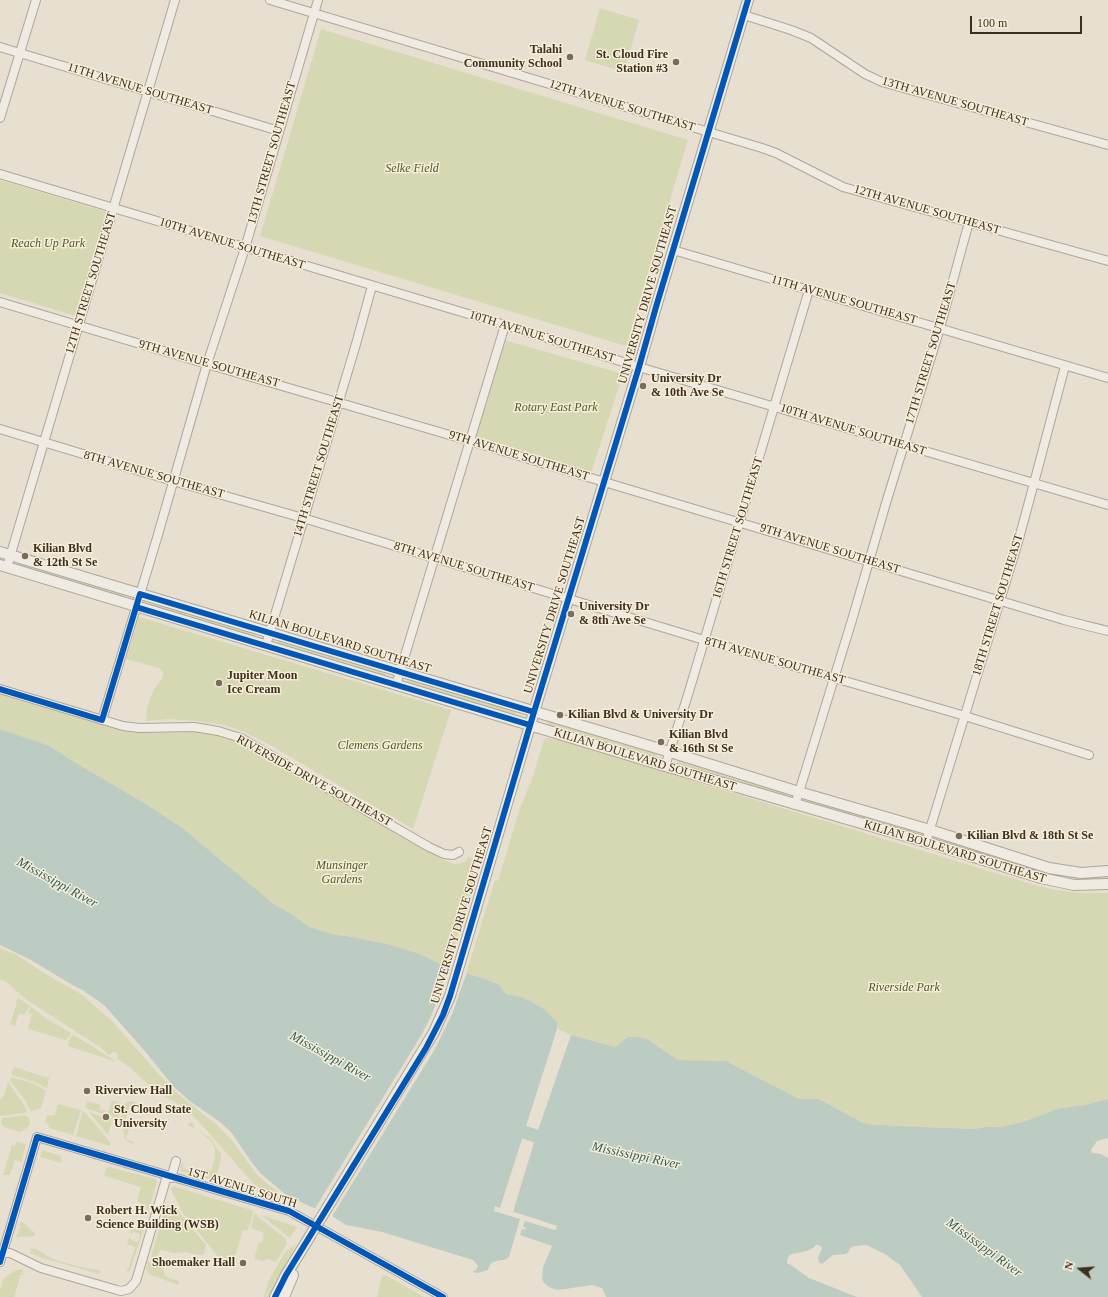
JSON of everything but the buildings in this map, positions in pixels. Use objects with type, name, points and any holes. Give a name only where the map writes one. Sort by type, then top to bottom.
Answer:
[{"type":"street","points":[[0,118],[36,0]]},
{"type":"street","name":"12TH STREET SOUTHEAST","points":[[3,566],[10,555],[175,0]]},
{"type":"street","name":"12TH AVENUE SOUTHEAST","points":[[270,0],[776,153],[843,187],[1108,261]]},
{"type":"street","name":"13TH STREET SOUTHEAST","points":[[102,720],[208,364],[245,248],[318,0]]},
{"type":"street","name":"UNIVERSITY DRIVE SOUTHEAST","points":[[302,1251],[434,1032],[450,996],[748,0]]},
{"type":"street","name":"13TH AVENUE SOUTHEAST","points":[[744,16],[791,30],[811,38],[865,74],[882,82],[1108,145]]},
{"type":"street","name":"11TH AVENUE SOUTHEAST","points":[[0,47],[279,131]]},
{"type":"street","name":"10TH AVENUE SOUTHEAST","points":[[0,174],[505,325],[639,367],[1108,505]]},
{"type":"street","name":"17TH STREET SOUTHEAST","points":[[795,805],[940,328],[969,222]]},
{"type":"street","name":"11TH AVENUE SOUTHEAST","points":[[673,250],[1108,378]]},
{"type":"street","name":"14TH STREET SOUTHEAST","points":[[266,645],[372,286]]},
{"type":"street","name":"16TH STREET SOUTHEAST","points":[[665,766],[688,698],[809,290]]},
{"type":"street","name":"9TH AVENUE SOUTHEAST","points":[[0,302],[470,441],[1064,620],[1108,631]]},
{"type":"street","points":[[396,685],[505,325]]},
{"type":"street","name":"18TH STREET SOUTHEAST","points":[[926,842],[1000,600],[1034,483],[1065,366]]},
{"type":"street","name":"8TH AVENUE SOUTHEAST","points":[[0,429],[173,481],[304,518],[704,640],[965,716],[1089,755]]},
{"type":"street","name":"KILIAN BOULEVARD SOUTHEAST","points":[[0,552],[930,830],[1049,868],[1081,873],[1108,871]]},
{"type":"street","name":"KILIAN BOULEVARD SOUTHEAST","points":[[3,566],[795,805],[926,842],[1058,883],[1074,886],[1108,884]]},
{"type":"street","name":"RIVERSIDE DRIVE SOUTHEAST","points":[[0,689],[123,726],[139,728],[194,727],[218,731],[241,738],[429,847],[444,854],[453,855],[459,852]]},
{"type":"street","name":"1ST AVENUE SOUTH","points":[[3,1253],[37,1138],[289,1211],[444,1297]]},
{"type":"street","points":[[0,1262],[3,1253],[10,1253],[41,1268],[117,1290],[126,1290],[136,1281],[169,1177],[176,1161]]},
{"type":"street","points":[[275,1297],[286,1275],[302,1251]]},
{"type":"street","points":[[284,1297],[302,1251]]},
{"type":"green space","points":[[600,8],[639,20],[624,72],[585,60]]},
{"type":"green space","name":"Selke Field","points":[[321,29],[688,140],[626,346],[260,236]]},
{"type":"green space","name":"Reach Up Park","points":[[0,180],[107,212],[76,316],[0,293]]},
{"type":"green space","name":"Rotary East Park","points":[[504,340],[623,374],[591,472],[478,437],[476,435]]},
{"type":"green space","points":[[19,563],[127,595],[125,598],[19,566]]},
{"type":"green space","points":[[150,601],[256,633],[256,635],[254,637],[149,605]]},
{"type":"green space","name":"Clemens Gardens","points":[[139,617],[451,710],[413,829],[270,745],[242,731],[224,725],[197,721],[168,719],[146,721],[147,708],[153,691],[163,677],[163,672],[159,668],[126,659]]},
{"type":"green space","points":[[278,640],[385,671],[386,674],[384,676],[278,644]]},
{"type":"green space","points":[[267,650],[453,706],[453,708],[266,652]]},
{"type":"green space","points":[[408,679],[516,711],[516,714],[513,716],[408,684]]},
{"type":"green space","name":"Munsinger Gardens","points":[[0,693],[124,731],[147,733],[192,732],[213,735],[234,741],[246,746],[440,858],[456,865],[466,861],[468,857],[475,859],[470,873],[477,875],[448,968],[420,954],[387,944],[332,934],[310,927],[275,905],[181,827],[149,806],[50,746],[0,729]]},
{"type":"green space","points":[[548,721],[656,752],[657,755],[654,757],[550,726],[547,723]]},
{"type":"green space","name":"Riverside Park","points":[[546,738],[559,740],[1035,885],[1056,890],[1080,893],[1108,893],[1108,1099],[1085,1105],[1060,1108],[1026,1121],[1001,1127],[974,1129],[870,1125],[863,1123],[818,1099],[799,1099],[726,1061],[678,1060],[647,1039],[625,1039],[615,1047],[571,1035],[556,1028],[555,1021],[550,1014],[541,1007],[522,997],[506,994],[498,984],[466,974],[495,880],[498,881],[519,811]]},
{"type":"green space","points":[[679,760],[787,793],[783,796],[680,765],[678,763]]},
{"type":"green space","points":[[809,800],[915,830],[916,833],[915,835],[809,803]]},
{"type":"green space","points":[[943,839],[1053,870],[1108,875],[1108,881],[1091,882],[1061,879],[942,843]]},
{"type":"green space","points":[[0,948],[17,955],[44,973],[81,994],[111,1020],[172,1089],[217,1125],[232,1140],[257,1175],[290,1202],[269,1196],[252,1182],[186,1109],[156,1091],[128,1066],[117,1059],[118,1055],[116,1052],[109,1055],[103,1049],[24,998],[5,981],[0,979]]},
{"type":"green space","points":[[18,998],[30,1006],[24,1015],[19,1014],[15,1026],[10,1024]]},
{"type":"green space","points":[[31,1007],[47,1019],[71,1033],[66,1040],[28,1029],[32,1014],[28,1013]]},
{"type":"green space","points":[[73,1035],[117,1062],[68,1046],[68,1041]]},
{"type":"green space","points":[[14,1067],[49,1078],[47,1088],[35,1082],[12,1075]]},
{"type":"green space","points":[[11,1077],[35,1084],[46,1091],[41,1108],[32,1111],[30,1110],[25,1100],[10,1081]]},
{"type":"green space","points":[[8,1082],[24,1105],[27,1111],[25,1113],[0,1116],[0,1100],[4,1095]]},
{"type":"green space","points":[[112,1100],[120,1103],[119,1119],[85,1108],[87,1101],[101,1105],[99,1109],[108,1112]]},
{"type":"green space","points":[[132,1101],[142,1105],[141,1107],[130,1104],[124,1124],[130,1126],[126,1139],[134,1142],[133,1144],[125,1140],[121,1118],[122,1106],[127,1102]]},
{"type":"green space","points":[[58,1104],[81,1110],[73,1135],[49,1128],[45,1121],[47,1116],[55,1115]]},
{"type":"green space","points":[[83,1110],[111,1143],[110,1146],[76,1136]]},
{"type":"green space","points":[[89,1112],[112,1120],[108,1135]]},
{"type":"green space","points":[[25,1115],[29,1118],[30,1123],[28,1127],[20,1132],[4,1127],[1,1124],[2,1118]]},
{"type":"green space","points":[[193,1122],[194,1127],[197,1129],[188,1126],[189,1123]]},
{"type":"green space","points":[[197,1129],[210,1138],[221,1154],[215,1181],[180,1171],[183,1162],[183,1168],[204,1175],[206,1169],[211,1170],[215,1157],[215,1148],[209,1139]]},
{"type":"green space","points":[[17,1141],[26,1145],[21,1162],[15,1160],[10,1175],[3,1175],[12,1145],[15,1146]]},
{"type":"green space","points":[[42,1150],[61,1156],[62,1162],[40,1157]]},
{"type":"green space","points":[[109,1167],[155,1179],[157,1182],[148,1213],[145,1206],[137,1201],[141,1187],[105,1176],[106,1169]]},
{"type":"green space","points":[[173,1186],[254,1211],[247,1231],[243,1230],[232,1266],[229,1266],[228,1269],[183,1213],[171,1190]]},
{"type":"green space","points":[[168,1205],[177,1208],[206,1245],[204,1254],[199,1255],[185,1252],[174,1253],[160,1250],[156,1258],[151,1257],[165,1207]]},
{"type":"green space","points":[[255,1213],[259,1218],[285,1238],[287,1243],[276,1262],[268,1259],[262,1261],[254,1259],[259,1242],[262,1243],[264,1233],[251,1228]]},
{"type":"green space","points":[[261,1215],[297,1227],[290,1238]]},
{"type":"green space","points":[[21,1221],[35,1233],[34,1236],[16,1237],[21,1226],[19,1225]]},
{"type":"green space","points":[[145,1225],[129,1273],[127,1272],[135,1247],[127,1244],[129,1238],[138,1242],[140,1234],[134,1232],[130,1233],[131,1229],[136,1229]]},
{"type":"green space","points":[[296,1244],[269,1297],[267,1297],[272,1282],[266,1297],[264,1297],[268,1282],[285,1252]]},
{"type":"green space","points":[[31,1248],[62,1262],[100,1270],[99,1274],[39,1257],[30,1253]]},
{"type":"green space","points":[[148,1262],[162,1266],[165,1276],[179,1281],[178,1285],[149,1274],[146,1269]]},
{"type":"green space","points":[[23,1269],[22,1273],[24,1273],[24,1275],[21,1274],[14,1297],[0,1297],[3,1280],[9,1274]]},
{"type":"green space","points":[[382,1275],[387,1276],[424,1297],[377,1297]]},
{"type":"water","points":[[0,729],[50,746],[149,806],[181,827],[275,905],[310,927],[332,934],[387,944],[420,954],[448,968],[498,984],[506,994],[522,997],[541,1007],[550,1014],[555,1021],[558,1022],[500,1208],[495,1206],[494,1211],[520,1219],[509,1257],[504,1260],[493,1262],[488,1270],[478,1273],[472,1272],[476,1270],[478,1266],[473,1260],[382,1232],[346,1225],[332,1216],[285,1194],[260,1173],[231,1132],[220,1122],[191,1102],[174,1087],[104,1005],[84,991],[31,960],[0,945]]},
{"type":"water","points":[[571,1035],[615,1047],[629,1037],[636,1037],[647,1039],[678,1060],[726,1061],[799,1099],[818,1099],[863,1123],[875,1125],[974,1129],[1001,1127],[1026,1121],[1060,1108],[1085,1105],[1108,1099],[1108,1138],[1097,1141],[1091,1150],[1092,1153],[1101,1154],[1108,1158],[1108,1297],[922,1297],[900,1265],[885,1254],[866,1245],[854,1246],[850,1248],[846,1254],[833,1255],[822,1264],[819,1262],[818,1258],[822,1248],[819,1245],[816,1245],[807,1251],[792,1254],[787,1260],[787,1263],[809,1278],[857,1297],[606,1297],[602,1288],[592,1285],[558,1290],[549,1287],[542,1279],[543,1267],[552,1246],[520,1235],[522,1229],[525,1230],[526,1228],[523,1226],[525,1221],[555,1230],[557,1226],[513,1212],[536,1136]]},
{"type":"pier","points":[[449,966],[467,972],[453,1012],[435,1049],[331,1218],[314,1210],[422,1034],[432,1014]]},
{"type":"pier","points":[[511,1211],[557,1226],[556,1230],[523,1220],[525,1219],[555,1227],[512,1214]]},
{"type":"waterway","name":"Mississippi River","points":[[508,1127],[536,1136],[553,1139]]},
{"type":"cycle path","points":[[275,1297],[286,1275],[426,1048],[443,1015],[450,996],[748,0]]},
{"type":"cycle path","points":[[0,689],[102,720],[140,594],[534,712]]},
{"type":"cycle path","points":[[136,607],[530,725]]},
{"type":"cycle path","points":[[0,1262],[37,1137],[289,1211],[443,1297]]},
{"type":"place","name":"Talahi Community School","points":[[570,57]]},
{"type":"place","name":"St. Cloud Fire Station #3","points":[[676,62]]},
{"type":"place","name":"University Dr & 10th Ave Se","points":[[643,386]]},
{"type":"place","name":"Kilian Blvd & 12th St Se","points":[[25,556]]},
{"type":"place","name":"University Dr & 8th Ave Se","points":[[571,614]]},
{"type":"place","name":"Jupiter Moon Ice Cream","points":[[219,683]]},
{"type":"place","name":"Kilian Blvd & University Dr","points":[[560,715]]},
{"type":"place","name":"Kilian Blvd & 16th St Se","points":[[661,742]]},
{"type":"place","name":"Kilian Blvd & 18th St Se","points":[[959,836]]},
{"type":"place","name":"Riverview Hall","points":[[87,1091]]},
{"type":"place","name":"St. Cloud State University","points":[[106,1117]]},
{"type":"place","name":"Robert H. Wick Science Building (WSB)","points":[[88,1218]]},
{"type":"place","name":"Shoemaker Hall","points":[[243,1263]]}]
